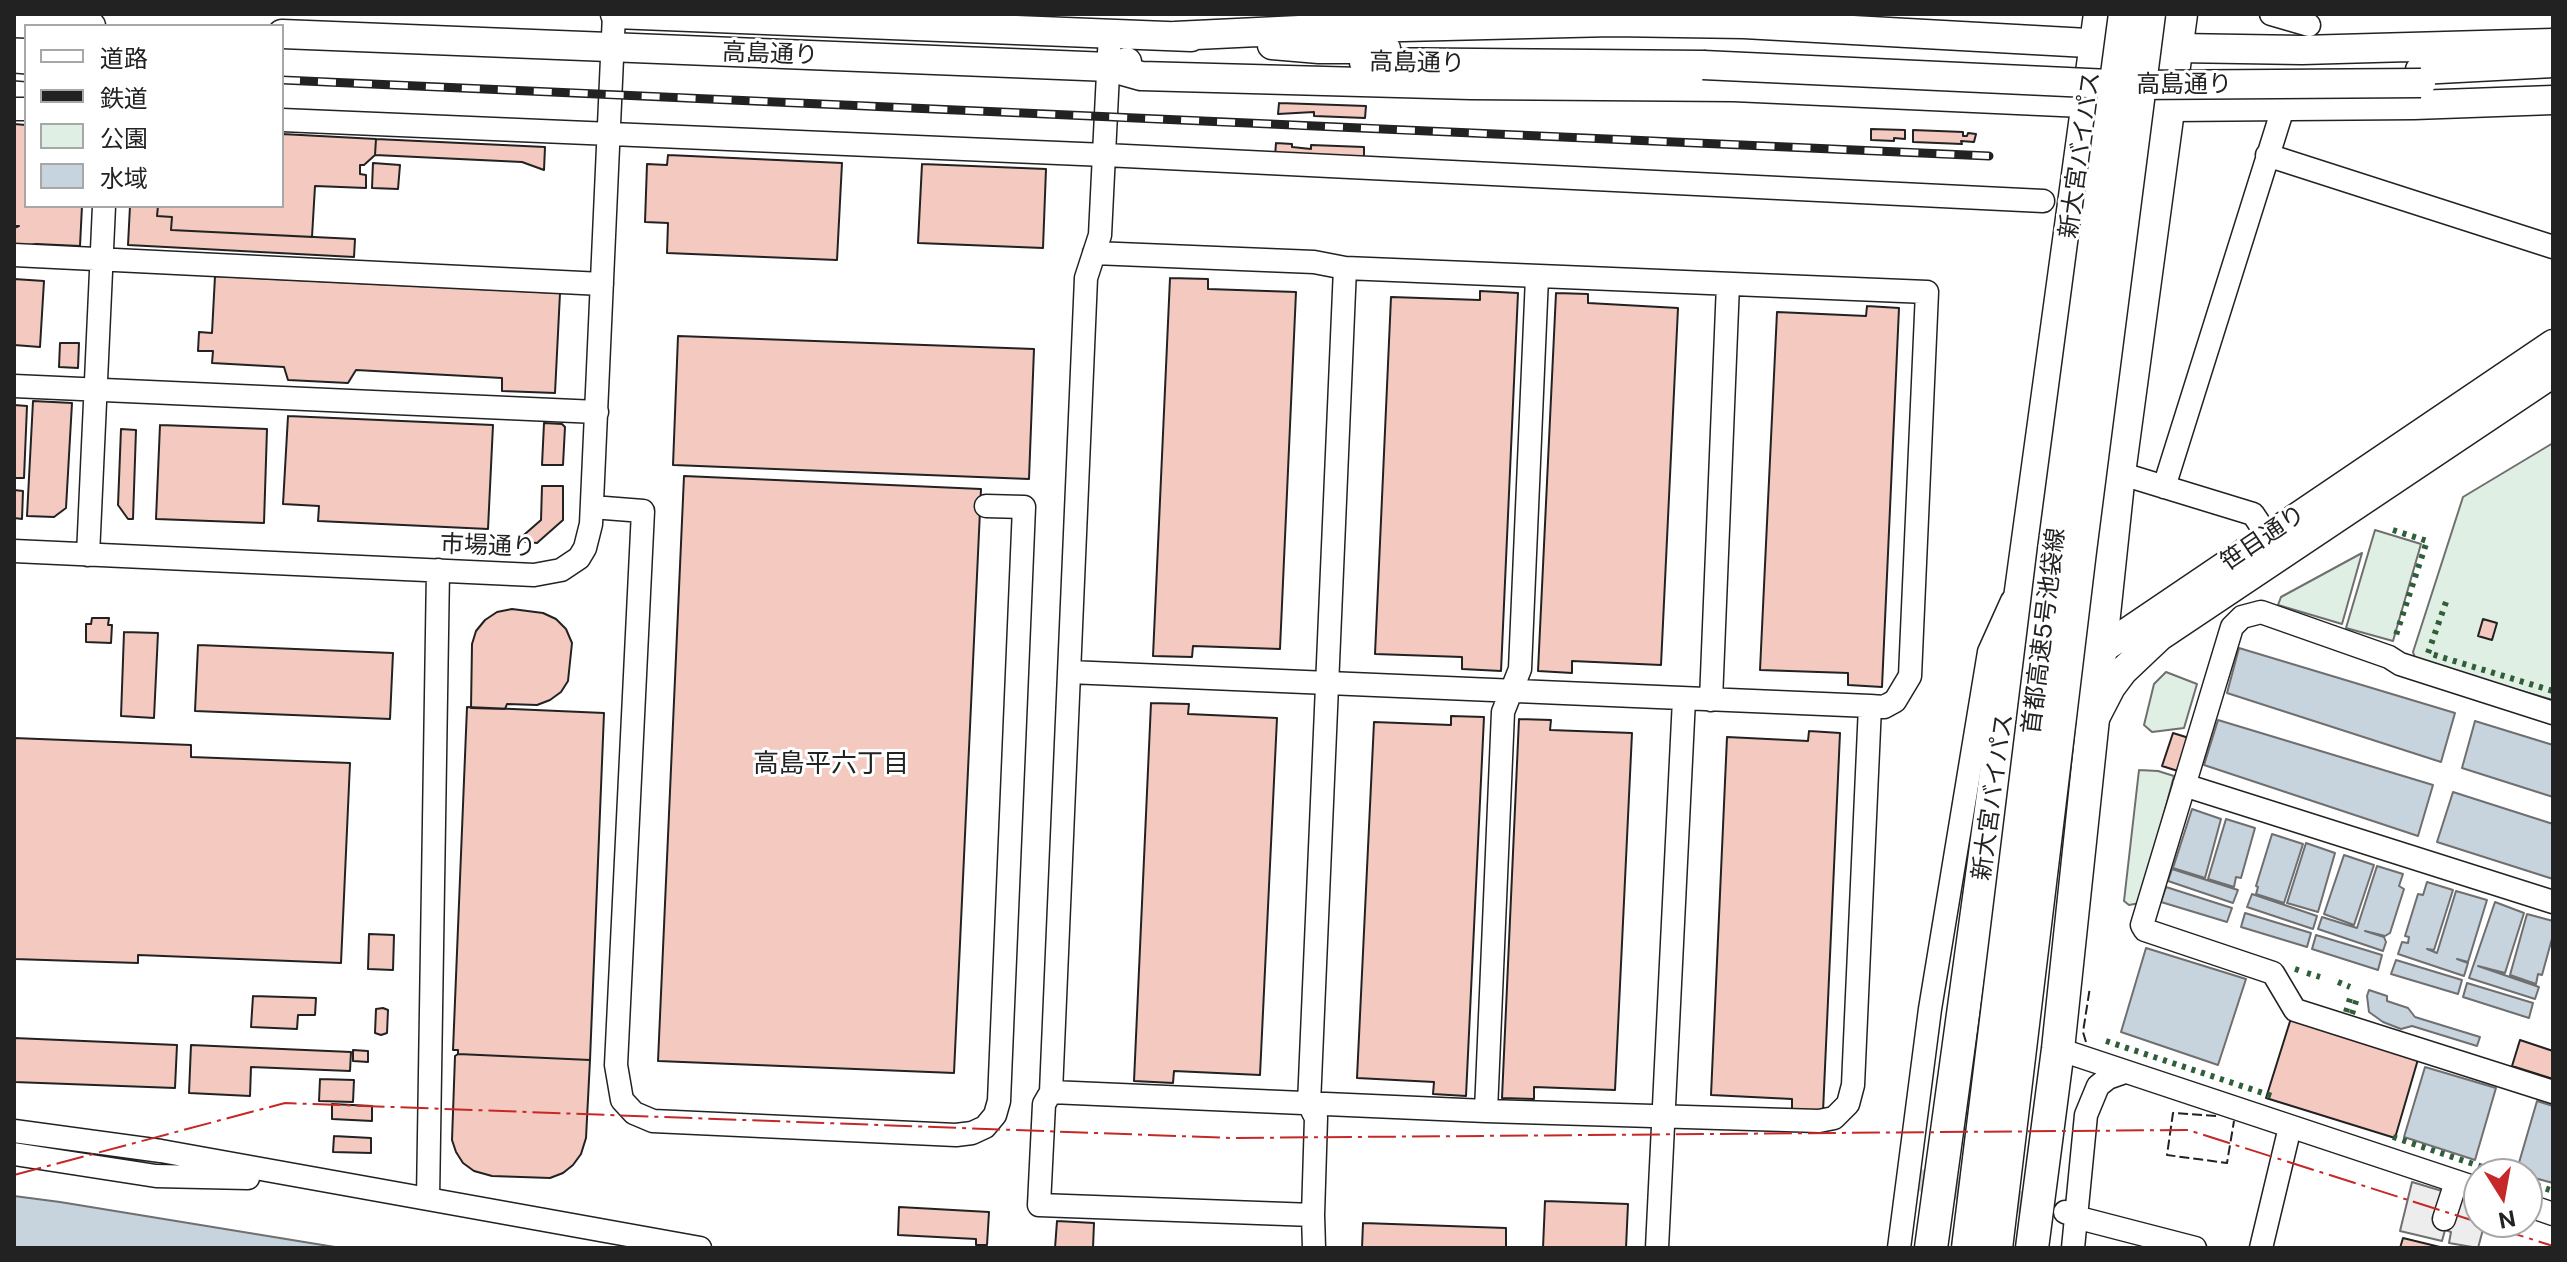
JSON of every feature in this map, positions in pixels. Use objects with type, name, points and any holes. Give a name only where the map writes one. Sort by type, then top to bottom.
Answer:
[{"type":"highway","name":"首都高速5号池袋線","points":[[1968,1248],[2054,550],[2125,14]]},
{"type":"highway","name":"首都高速5号池袋線","points":[[1996,1248],[2080,551],[2149,14]]},
{"type":"highway","points":[[2032,1248],[2058,1049],[2119,473],[2181,14]]},
{"type":"highway","name":"新大宮バイパス","points":[[1931,1248],[2098,29]]},
{"type":"main road","name":"高島通り","points":[[615,14],[1175,36],[1319,49],[1521,48],[1703,58],[2133,72],[2553,77]]},
{"type":"main road","points":[[1175,36],[1523,19],[2098,29],[2178,48],[2307,29],[2553,43]]},
{"type":"main road","points":[[14,23],[40,24]]},
{"type":"main road","name":"高島通り","points":[[284,34],[1109,67],[1142,58],[1703,58]]},
{"type":"main road","name":"高島通り","points":[[2420,77],[2553,63]]},
{"type":"main road","points":[[1109,67],[1141,76],[1471,85],[1734,87],[2170,107],[2414,105],[2553,100]]},
{"type":"main road","name":"笹目通り","points":[[1998,757],[2022,715],[2050,686],[2267,535],[2553,344]]},
{"type":"main road","name":"笹目通り","points":[[2090,727],[2111,687],[2153,641],[2553,373]]},
{"type":"street","name":"市場通り","points":[[14,551],[534,575],[571,565],[585,548],[589,537],[592,507],[615,14]]},
{"type":"street","points":[[2271,14],[2307,29]]},
{"type":"street","points":[[1110,33],[1100,235],[1086,278],[1051,1092],[1044,1104],[1039,1205],[1313,1215]]},
{"type":"street","points":[[2164,487],[2284,105]]},
{"type":"street","points":[[284,120],[1105,155],[2043,201]]},
{"type":"street","points":[[2267,155],[2553,247]]},
{"type":"street","points":[[88,555],[104,208]]},
{"type":"street","points":[[1069,672],[1884,707],[1895,701],[1910,676],[1927,292],[1537,277],[1345,268],[1314,262],[1094,253]]},
{"type":"street","points":[[14,255],[602,284]]},
{"type":"street","points":[[1314,1248],[1316,1118],[1309,1104],[1345,268]]},
{"type":"street","points":[[1486,1111],[1503,712],[1520,669],[1537,277]]},
{"type":"street","points":[[1711,700],[1728,284]]},
{"type":"street","points":[[14,386],[597,412]]},
{"type":"street","points":[[2119,473],[2253,514],[2267,535]]},
{"type":"street","points":[[592,507],[643,511],[616,1065],[622,1100],[634,1113],[653,1121],[956,1135],[985,1127],[995,1115],[1000,1085],[1024,507],[986,506]]},
{"type":"street","points":[[428,1199],[438,570]]},
{"type":"street","points":[[1899,1248],[1913,1178],[1930,1009],[1989,652],[2022,577]]},
{"type":"street","points":[[2553,713],[2400,664],[2389,657],[2261,612],[2250,613],[2232,627],[2142,925],[2145,930],[2273,973],[2279,978],[2295,1010],[2553,1092]]},
{"type":"street","points":[[1657,1248],[1684,699]]},
{"type":"street","points":[[1051,1092],[1486,1111],[1827,1121],[1848,1104],[1853,1085],[1870,706]]},
{"type":"street","points":[[2184,785],[2553,902]]},
{"type":"street","points":[[2058,1049],[2463,1184]]},
{"type":"street","points":[[2073,1248],[2069,1214],[2088,1107],[2098,1086],[2108,1078],[2125,1072]]},
{"type":"street","points":[[2261,1248],[2290,1127]]},
{"type":"street","points":[[14,1131],[161,1151],[700,1248]]},
{"type":"street","points":[[14,1154],[156,1176],[309,1179]]},
{"type":"street","points":[[2444,1219],[2456,1182]]},
{"type":"street","points":[[2069,1214],[2195,1248]]},
{"type":"green space","points":[[2553,443],[2553,700],[2416,661],[2413,652],[2463,497]]},
{"type":"green space","points":[[2375,530],[2421,544],[2393,641],[2346,628]]},
{"type":"green space","points":[[2362,553],[2342,624],[2278,605],[2281,597]]},
{"type":"green space","points":[[2166,672],[2197,684],[2184,728],[2152,732],[2144,725],[2154,684]]},
{"type":"green space","points":[[2139,770],[2174,776],[2140,903],[2129,905],[2124,901]]},
{"type":"shaded area","points":[[2412,1182],[2463,1197],[2463,1238],[2481,1238],[2478,1248],[2449,1243],[2451,1232],[2445,1230],[2442,1241],[2400,1231]]},
{"type":"water","points":[[2239,648],[2455,713],[2441,762],[2227,693]]},
{"type":"water","points":[[2218,720],[2433,785],[2418,836],[2204,765]]},
{"type":"water","points":[[2475,721],[2553,745],[2553,797],[2462,768]]},
{"type":"water","points":[[2453,792],[2553,824],[2553,879],[2437,842]]},
{"type":"water","points":[[2192,809],[2221,819],[2205,878],[2173,868]]},
{"type":"water","points":[[2226,819],[2255,828],[2241,878],[2236,877],[2234,887],[2208,879]]},
{"type":"water","points":[[2272,834],[2303,844],[2284,903],[2256,894]]},
{"type":"water","points":[[2306,843],[2335,853],[2318,912],[2287,903]]},
{"type":"water","points":[[2344,855],[2374,865],[2354,925],[2324,914]]},
{"type":"water","points":[[2377,866],[2403,874],[2399,886],[2404,889],[2390,933],[2385,936],[2365,931],[2384,937],[2383,951],[2318,929],[2322,917],[2357,928]]},
{"type":"water","points":[[2172,869],[2238,890],[2233,903],[2168,881]]},
{"type":"water","points":[[2427,882],[2453,890],[2434,950],[2427,949],[2437,953],[2456,891],[2487,900],[2468,962],[2457,959],[2468,963],[2464,976],[2398,954],[2402,942],[2408,943],[2409,937],[2405,936],[2418,894],[2423,895]]},
{"type":"water","points":[[2166,887],[2232,908],[2227,922],[2161,902]]},
{"type":"water","points":[[2252,894],[2317,916],[2313,929],[2247,907]]},
{"type":"water","points":[[2495,902],[2524,913],[2505,973],[2478,966],[2539,987],[2535,999],[2469,978]]},
{"type":"water","points":[[2245,913],[2311,933],[2307,947],[2241,927]]},
{"type":"water","points":[[2527,914],[2553,921],[2553,935],[2542,975],[2538,974],[2536,984],[2510,975]]},
{"type":"water","points":[[2316,935],[2382,955],[2378,970],[2312,949]]},
{"type":"water","points":[[2146,948],[2246,979],[2218,1065],[2121,1032]]},
{"type":"water","points":[[2396,960],[2462,980],[2458,994],[2391,974]]},
{"type":"water","points":[[2467,983],[2533,1003],[2529,1018],[2463,997]]},
{"type":"water","points":[[2369,990],[2387,996],[2387,1001],[2408,1008],[2415,1017],[2480,1037],[2477,1046],[2412,1026],[2401,1029],[2383,1022],[2369,1012]]},
{"type":"water","points":[[2425,1067],[2496,1088],[2476,1158],[2404,1137]]},
{"type":"water","points":[[2537,1101],[2553,1106],[2553,1183],[2543,1180],[2543,1158],[2520,1158]]},
{"type":"water","points":[[14,1196],[60,1202],[341,1248],[14,1248]]},
{"type":"building","points":[[1279,103],[1366,106],[1365,118],[1314,116],[1314,112],[1278,114]]},
{"type":"building","points":[[14,124],[24,125],[24,208],[82,208],[80,246],[36,244],[14,248],[14,228],[19,226],[14,226]]},
{"type":"building","points":[[1871,129],[1905,130],[1905,139],[1871,140]]},
{"type":"building","points":[[1913,130],[1963,132],[1963,136],[1976,134],[1974,142],[1961,141],[1962,144],[1913,142]]},
{"type":"building","points":[[284,134],[376,139],[375,155],[360,165],[360,174],[366,175],[366,188],[315,186],[312,237],[171,230],[172,217],[157,216],[158,208],[284,208]]},
{"type":"building","points":[[376,139],[545,147],[544,170],[522,162],[375,155]]},
{"type":"building","points":[[1276,143],[1311,149],[1311,145],[1364,147],[1364,159],[1275,156]]},
{"type":"building","points":[[668,155],[842,163],[837,260],[667,253],[668,223],[645,222],[647,164],[667,165]]},
{"type":"building","points":[[373,163],[400,165],[398,189],[372,188]]},
{"type":"building","points":[[922,164],[1046,169],[1043,248],[918,243]]},
{"type":"building","points":[[130,208],[158,208],[157,216],[172,217],[171,230],[355,239],[354,257],[128,245]]},
{"type":"building","points":[[215,276],[560,293],[555,393],[502,391],[502,378],[356,370],[348,383],[288,380],[284,367],[212,363],[213,351],[198,351],[199,332],[212,333]]},
{"type":"building","points":[[1170,278],[1208,279],[1208,289],[1296,292],[1280,649],[1193,646],[1192,657],[1153,656]]},
{"type":"building","points":[[14,279],[44,281],[40,347],[14,345]]},
{"type":"building","points":[[1480,291],[1518,293],[1501,671],[1462,669],[1462,657],[1375,654],[1391,297],[1480,300]]},
{"type":"building","points":[[1556,293],[1588,294],[1588,303],[1678,308],[1661,665],[1572,661],[1572,673],[1538,671]]},
{"type":"building","points":[[1867,306],[1899,308],[1882,687],[1848,685],[1848,673],[1760,670],[1777,312],[1866,316]]},
{"type":"building","points":[[678,336],[1034,349],[1029,479],[673,465]]},
{"type":"building","points":[[60,343],[79,343],[78,368],[59,367]]},
{"type":"building","points":[[33,401],[72,403],[66,508],[54,517],[27,516]]},
{"type":"building","points":[[14,405],[27,406],[24,478],[14,478]]},
{"type":"building","points":[[288,416],[493,425],[488,529],[318,521],[319,506],[283,504]]},
{"type":"building","points":[[544,423],[565,427],[563,465],[542,465]]},
{"type":"building","points":[[160,425],[267,429],[264,523],[156,519]]},
{"type":"building","points":[[121,429],[136,430],[133,519],[128,519],[118,505]]},
{"type":"building","points":[[684,476],[981,489],[954,1073],[658,1061]]},
{"type":"building","points":[[542,486],[563,486],[563,520],[537,543],[517,541],[541,520]]},
{"type":"building","points":[[14,490],[23,491],[22,519],[14,518]]},
{"type":"building","points":[[512,609],[543,613],[556,619],[566,629],[572,643],[568,681],[561,692],[537,705],[507,704],[505,709],[471,708],[472,644],[476,631],[497,612]]},
{"type":"building","points":[[92,618],[109,618],[108,625],[112,625],[111,643],[86,642],[86,624],[91,624]]},
{"type":"building","points":[[2483,619],[2497,623],[2492,640],[2478,636]]},
{"type":"building","points":[[124,632],[158,633],[154,718],[121,716]]},
{"type":"building","points":[[198,645],[393,653],[390,719],[195,711]]},
{"type":"building","points":[[1151,703],[1189,704],[1188,714],[1277,718],[1260,1075],[1174,1071],[1173,1083],[1134,1081]]},
{"type":"building","points":[[467,707],[604,713],[590,1060],[458,1054],[458,1050],[453,1050]]},
{"type":"building","points":[[1451,716],[1484,717],[1466,1096],[1433,1094],[1434,1082],[1357,1078],[1374,722],[1451,725]]},
{"type":"building","points":[[1519,719],[1551,720],[1550,730],[1632,733],[1615,1090],[1534,1087],[1534,1099],[1502,1098]]},
{"type":"building","points":[[1809,731],[1840,733],[1823,1112],[1792,1110],[1792,1099],[1711,1095],[1727,737],[1808,741]]},
{"type":"building","points":[[2173,733],[2189,738],[2178,771],[2162,766]]},
{"type":"building","points":[[14,738],[191,745],[191,757],[350,763],[341,963],[138,955],[138,963],[14,959]]},
{"type":"building","points":[[369,934],[394,935],[393,970],[368,969]]},
{"type":"building","points":[[253,996],[316,998],[315,1015],[298,1015],[297,1029],[251,1027]]},
{"type":"building","points":[[376,1009],[388,1010],[387,1033],[381,1035],[375,1033]]},
{"type":"building","points":[[2292,1015],[2419,1056],[2395,1138],[2266,1098]]},
{"type":"building","points":[[14,1038],[177,1045],[175,1088],[14,1082]]},
{"type":"building","points":[[2520,1040],[2553,1051],[2553,1079],[2512,1066]]},
{"type":"building","points":[[191,1045],[351,1052],[350,1071],[251,1067],[250,1096],[189,1093]]},
{"type":"building","points":[[353,1050],[368,1051],[368,1062],[353,1061]]},
{"type":"building","points":[[455,1056],[590,1060],[586,1138],[581,1154],[573,1165],[550,1178],[492,1176],[474,1171],[463,1163],[452,1140]]},
{"type":"building","points":[[320,1079],[354,1080],[353,1102],[319,1101]]},
{"type":"building","points":[[332,1104],[372,1106],[372,1121],[332,1119]]},
{"type":"building","points":[[334,1136],[371,1138],[371,1153],[333,1152]]},
{"type":"building","points":[[1545,1201],[1628,1204],[1626,1248],[1543,1248]]},
{"type":"building","points":[[899,1207],[989,1212],[987,1245],[976,1245],[976,1239],[898,1235]]},
{"type":"building","points":[[1057,1221],[1094,1223],[1093,1248],[1055,1248]]},
{"type":"building","points":[[1363,1223],[1506,1228],[1506,1248],[1362,1248]]},
{"type":"building","points":[[2403,1238],[2444,1248],[2400,1248]]},
{"type":"tunnel","points":[[1919,1180],[2051,1209]]},
{"type":"railway","points":[[14,77],[24,78]]},
{"type":"railway","points":[[284,80],[1989,156]]},
{"type":"hedge","points":[[2393,530],[2427,541],[2395,638]]},
{"type":"hedge","points":[[2446,602],[2428,653],[2553,691]]},
{"type":"hedge","points":[[2295,969],[2304,972]]},
{"type":"hedge","points":[[2307,973],[2320,977]]},
{"type":"hedge","points":[[2338,982],[2350,987]]},
{"type":"hedge","points":[[2346,1012],[2351,995]]},
{"type":"hedge","points":[[2352,1014],[2357,998]]},
{"type":"hedge","points":[[2106,1041],[2272,1096]]},
{"type":"hedge","points":[[2393,1137],[2463,1161]]},
{"type":"hedge","points":[[2543,1188],[2553,1191]]},
{"type":"fence","points":[[2086,1042],[2083,1032],[2090,987]]},
{"type":"fence","points":[[2216,1116],[2173,1113],[2167,1155],[2227,1163],[2234,1121]]},
{"type":"power","points":[[14,1175],[285,1103],[1232,1138],[2188,1130],[2553,1246]]},
{"type":"district","name":"高島平六丁目","points":[[831,764]]}]
